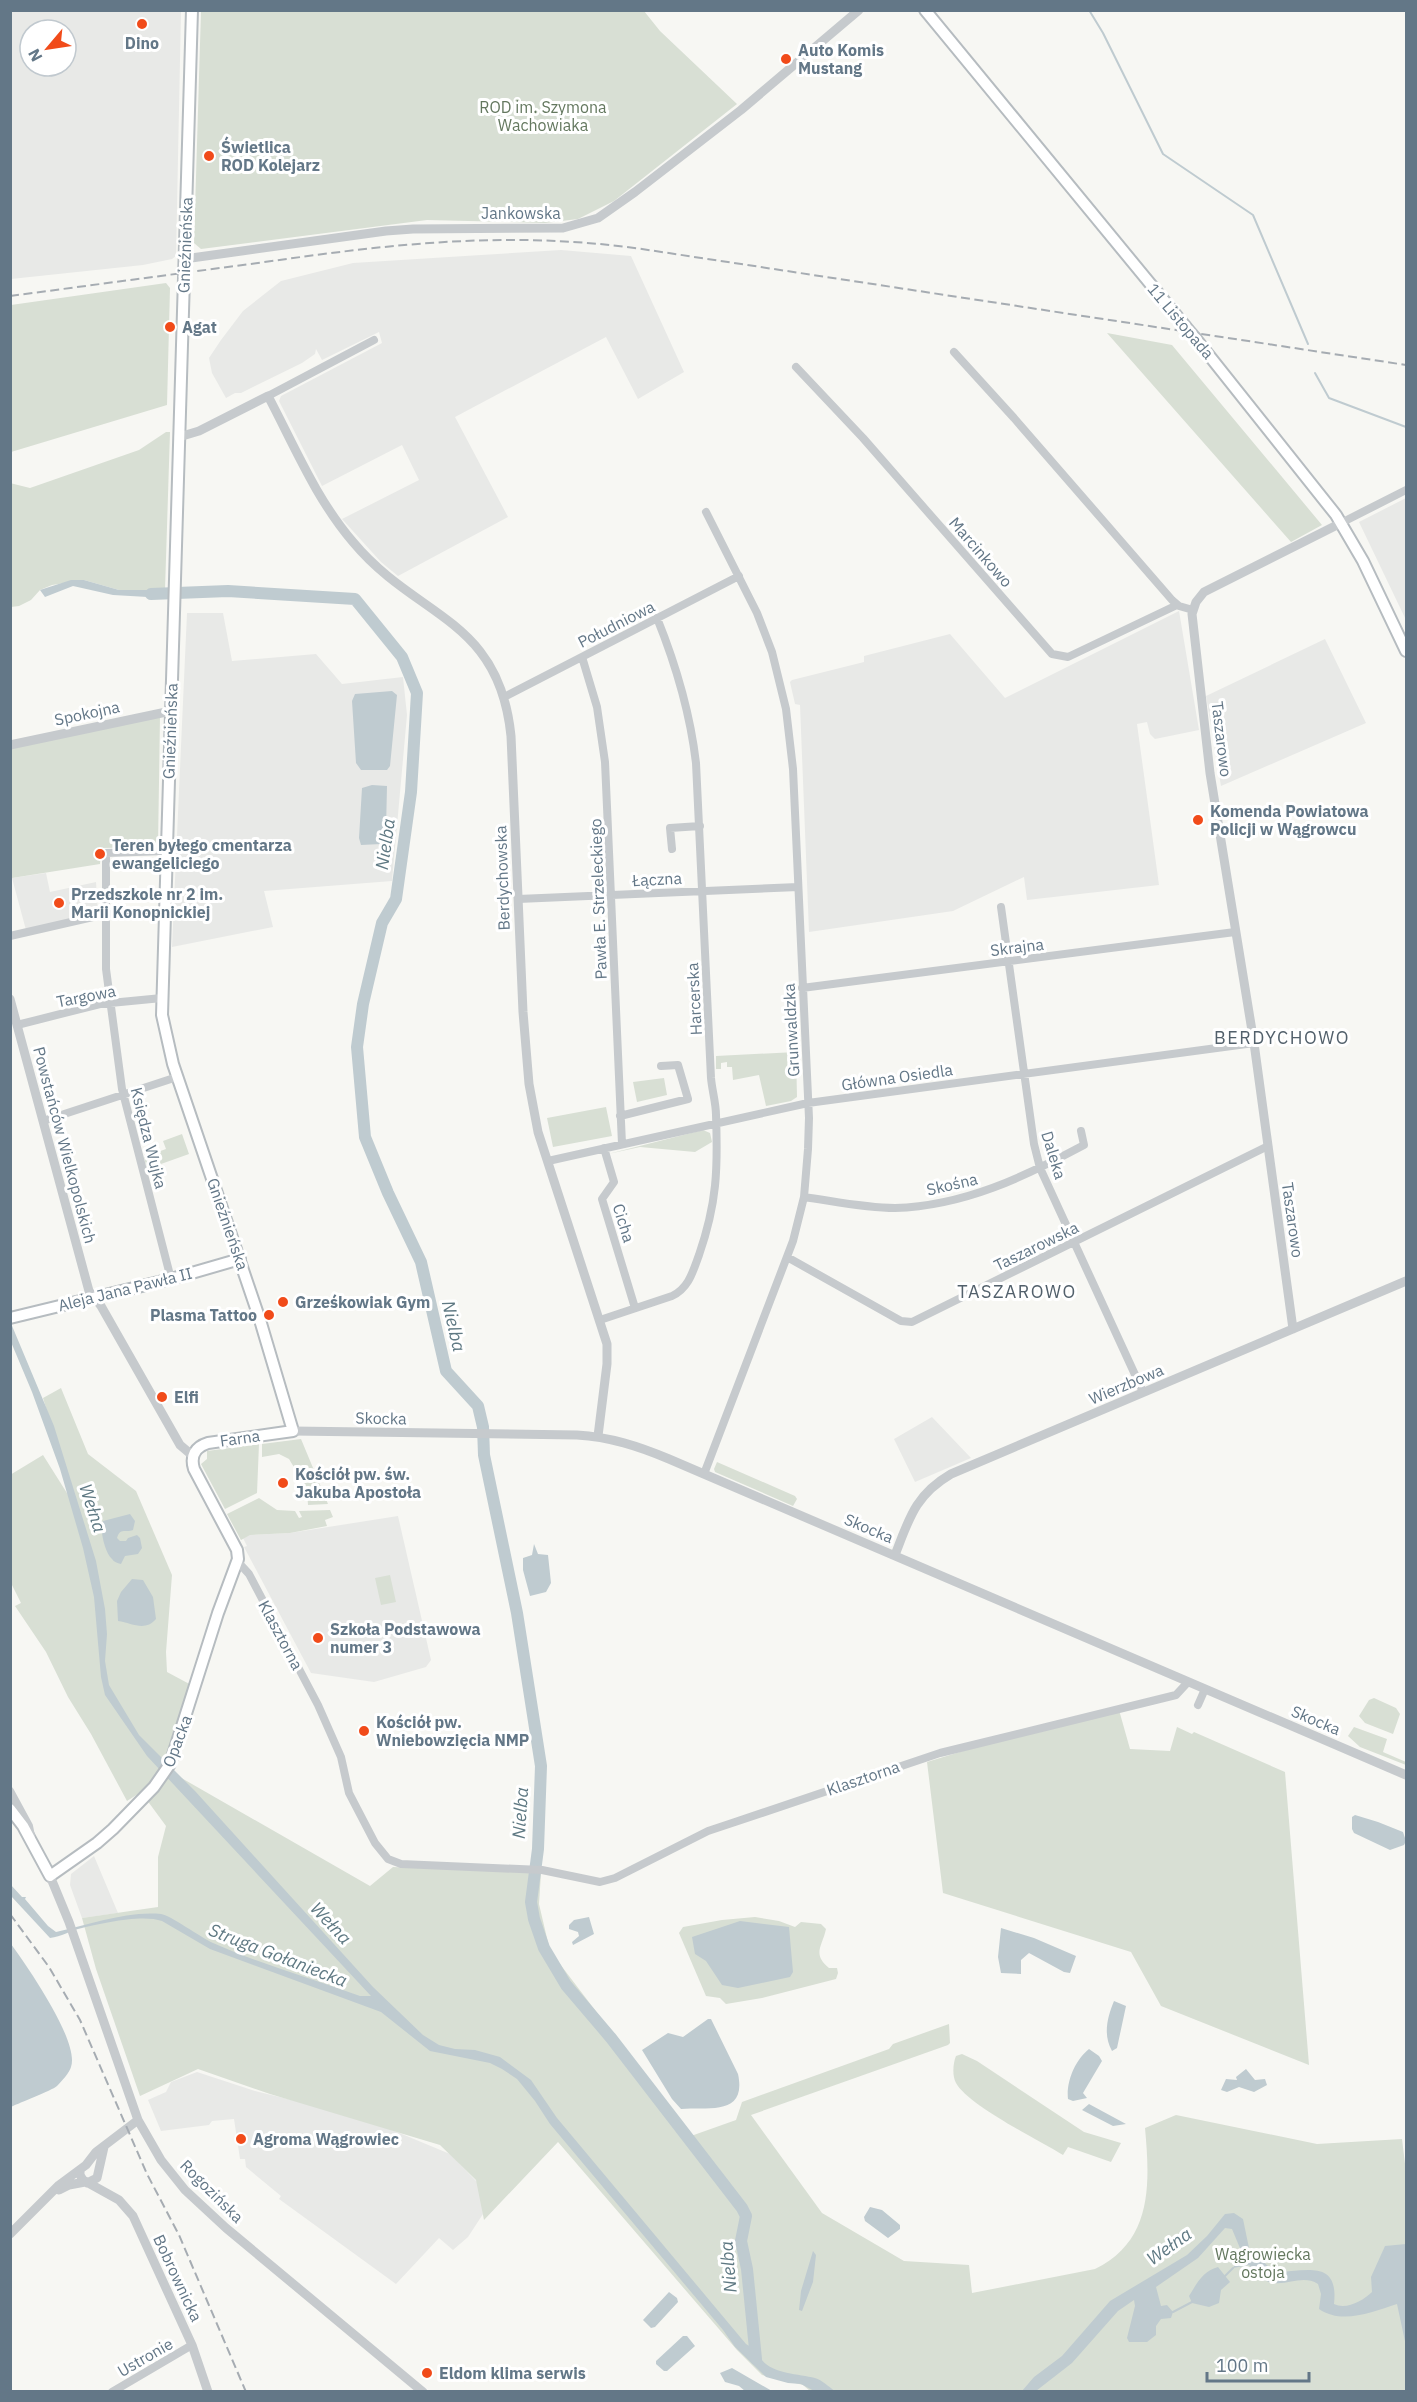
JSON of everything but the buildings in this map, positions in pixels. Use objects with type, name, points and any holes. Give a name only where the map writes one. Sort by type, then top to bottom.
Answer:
[{"type":"main road","name":"Gnieźnieńska","points":[[192,10],[171,711],[162,912],[164,1032],[177,1077],[240,1259],[293,1431]]},
{"type":"main road","name":"11 Listopada","points":[[925,10],[1310,480],[1341,522],[1363,561],[1407,651]]},
{"type":"main road","name":"Aleja Jana Pawła II","points":[[14,1317],[171,1279],[240,1259]]},
{"type":"main road","name":"Farna","points":[[193,1456],[200,1446],[208,1443],[293,1431]]},
{"type":"main road","name":"Klasztorna","points":[[193,1456],[194,1469],[237,1550],[238,1562]]},
{"type":"main road","name":"Opacka","points":[[50,1876],[105,1837],[154,1787],[173,1758],[215,1622],[238,1562]]},
{"type":"main road","points":[[10,1809],[31,1840],[50,1876]]},
{"type":"street","name":"Jankowska","points":[[184,259],[404,230],[552,229],[586,223],[620,203],[706,137],[859,10]]},
{"type":"street","points":[[179,437],[198,431],[374,340]]},
{"type":"street","points":[[954,352],[1177,605],[1192,610],[1200,595],[1214,586],[1407,490]]},
{"type":"street","name":"Marcinkowo","points":[[796,367],[863,438],[1052,654],[1068,657],[1177,605]]},
{"type":"street","name":"Berdychowska","points":[[268,396],[319,493],[339,525],[379,570],[446,618],[471,639],[491,666],[504,697],[511,736],[526,1058],[533,1109],[600,1320],[608,1354],[598,1436]]},
{"type":"street","name":"Grunwaldzka","points":[[704,1474],[787,1257],[804,1197],[808,1149],[808,1103],[793,770],[786,709],[772,652],[758,613],[706,512]]},
{"type":"street","name":"Południowa","points":[[504,697],[739,576]]},
{"type":"street","name":"Taszarowo","points":[[1192,610],[1210,773],[1254,1043],[1293,1329]]},
{"type":"street","name":"Harcerska","points":[[600,1320],[677,1293],[691,1276],[715,1200],[716,1113],[711,1078],[696,763],[686,700],[657,618]]},
{"type":"street","name":"Pawła E. Strzeleckiego","points":[[582,657],[597,707],[604,745],[622,1144]]},
{"type":"street","name":"Spokojna","points":[[10,746],[171,711]]},
{"type":"street","points":[[672,849],[670,828],[700,826]]},
{"type":"street","name":"Księdza Wujka","points":[[166,851],[106,853],[106,969],[123,1095],[171,1279]]},
{"type":"street","name":"Łączna","points":[[518,899],[798,887]]},
{"type":"street","name":"Daleka","points":[[1001,907],[1034,1144],[1040,1168],[1143,1392]]},
{"type":"street","points":[[10,936],[106,915],[162,912]]},
{"type":"street","name":"Skrajna","points":[[802,988],[1235,932]]},
{"type":"street","name":"Targowa","points":[[17,1025],[109,1003],[162,998]]},
{"type":"street","name":"Powstańców Wielkopolskich","points":[[10,999],[89,1291],[94,1297]]},
{"type":"street","name":"Główna Osiedla","points":[[548,1161],[808,1103],[1254,1043]]},
{"type":"street","points":[[620,1116],[688,1099],[678,1065],[662,1066]]},
{"type":"street","points":[[43,1121],[177,1077]]},
{"type":"street","name":"Skośna","points":[[804,1197],[894,1208],[962,1199],[1040,1168],[1084,1145],[1081,1131]]},
{"type":"street","name":"Taszarowska","points":[[787,1257],[907,1323],[912,1322],[1268,1146]]},
{"type":"street","name":"Cicha","points":[[604,1148],[614,1182],[602,1199],[635,1308]]},
{"type":"street","name":"Wierzbowa","points":[[895,1555],[916,1505],[937,1482],[1407,1281]]},
{"type":"street","name":"Klasztorna","points":[[94,1297],[180,1445],[193,1456]]},
{"type":"street","name":"Skocka","points":[[293,1431],[598,1436],[632,1444],[1407,1775]]},
{"type":"street","name":"Klasztorna","points":[[238,1562],[249,1574],[314,1697],[341,1757],[350,1793],[383,1854],[393,1861],[408,1864],[543,1870],[600,1882],[609,1880],[708,1831],[746,1818],[940,1753],[1176,1695],[1188,1682]]},
{"type":"street","points":[[1198,1705],[1205,1689]]},
{"type":"street","points":[[10,1791],[29,1826],[31,1840]]},
{"type":"street","name":"Rogozińska","points":[[50,1876],[69,1922],[138,2120],[161,2160],[204,2209],[423,2391]]},
{"type":"street","points":[[10,2234],[59,2185],[83,2167],[96,2152],[138,2120]]},
{"type":"street","points":[[52,2194],[65,2186],[86,2182],[98,2175],[104,2147]]},
{"type":"street","points":[[83,2167],[92,2165],[98,2175],[102,2190]]},
{"type":"street","points":[[83,2167],[80,2175],[86,2182]]},
{"type":"street","name":"Bobrownicka","points":[[86,2182],[119,2200],[131,2214],[192,2345],[208,2391]]},
{"type":"street","name":"Ustronie","points":[[112,2391],[192,2345]]},
{"type":"shaded area","points":[[10,11],[181,11],[176,256],[172,259],[143,265],[11,279]]},
{"type":"shaded area","points":[[561,250],[631,256],[684,372],[638,399],[606,337],[455,417],[508,517],[398,576],[381,562],[342,519],[419,480],[402,445],[322,486],[279,401],[281,396],[382,343],[379,332],[322,360],[316,349],[315,354],[302,363],[226,398],[212,373],[209,358],[221,340],[243,311],[281,281],[353,263]]},
{"type":"shaded area","points":[[1406,498],[1406,620],[1359,522]]},
{"type":"shaded area","points":[[71,580],[84,580],[119,590],[165,590],[165,598],[113,595],[73,586],[45,597],[40,590]]},
{"type":"shaded area","points":[[1179,611],[1199,730],[1155,739],[1150,734],[1147,722],[1137,724],[1159,885],[1027,900],[1024,877],[953,911],[809,932],[800,705],[795,704],[790,682],[792,680],[864,662],[864,656],[950,634],[1005,698]]},
{"type":"shaded area","points":[[187,613],[223,613],[232,661],[316,654],[342,684],[403,677],[407,715],[392,881],[264,891],[273,927],[172,947]]},
{"type":"shaded area","points":[[1325,639],[1366,723],[1221,786],[1206,696]]},
{"type":"shaded area","points":[[392,691],[397,695],[390,766],[387,770],[361,770],[356,763],[352,701],[355,694]]},
{"type":"shaded area","points":[[372,785],[387,786],[386,830],[381,844],[361,845],[359,838],[362,788]]},
{"type":"shaded area","name":"Przedszkole nr 2 im. Marii Konopnickiej","points":[[46,873],[50,892],[96,882],[98,914],[26,930],[12,878]]},
{"type":"shaded area","points":[[10,1321],[54,1426],[96,1561],[105,1609],[107,1634],[105,1661],[109,1685],[139,1735],[195,1791],[373,1987],[423,2035],[439,2045],[475,2050],[500,2057],[531,2080],[557,2118],[746,2344],[758,2347],[764,2363],[779,2371],[818,2379],[835,2391],[814,2391],[801,2384],[766,2377],[735,2347],[550,2124],[517,2079],[502,2069],[490,2063],[430,2051],[381,2012],[210,1949],[162,1921],[144,1918],[122,1920],[78,1929],[50,1938],[11,1896],[11,1885],[22,1897],[26,1897],[25,1899],[48,1926],[56,1932],[121,1917],[161,1914],[231,1951],[360,1996],[371,1996],[147,1756],[105,1695],[101,1677],[94,1597],[83,1548],[60,1469],[11,1342]]},
{"type":"shaded area","points":[[932,1417],[971,1458],[915,1482],[894,1439]]},
{"type":"shaded area","points":[[130,1514],[135,1521],[133,1530],[122,1531],[117,1538],[120,1541],[126,1541],[137,1535],[142,1548],[138,1554],[125,1556],[121,1564],[114,1561],[107,1552],[102,1535],[102,1525],[103,1521]]},
{"type":"shaded area","points":[[398,1516],[431,1660],[426,1667],[374,1682],[311,1673],[244,1547],[247,1546],[243,1538],[249,1535],[290,1533]]},
{"type":"shaded area","points":[[534,1544],[538,1554],[548,1555],[551,1583],[546,1592],[530,1596],[523,1570],[523,1558],[532,1555]]},
{"type":"shaded area","points":[[132,1579],[143,1580],[153,1597],[156,1619],[147,1625],[138,1626],[118,1621],[117,1601]]},
{"type":"shaded area","points":[[1355,1815],[1403,1832],[1406,1841],[1404,1845],[1390,1850],[1354,1833],[1352,1817]]},
{"type":"shaded area","points":[[94,1856],[118,1913],[82,1918],[70,1885],[71,1874]]},
{"type":"shaded area","points":[[589,1917],[594,1934],[573,1945],[572,1942],[579,1936],[578,1932],[569,1929],[569,1925],[574,1920]]},
{"type":"shaded area","points":[[740,1921],[789,1927],[793,1972],[790,1977],[738,1988],[722,1985],[706,1961],[695,1954],[692,1937]]},
{"type":"shaded area","points":[[1001,1928],[1034,1938],[1076,1956],[1070,1973],[1029,1953],[1021,1960],[1021,1974],[1001,1973],[998,1957]]},
{"type":"shaded area","points":[[11,1944],[50,2004],[68,2040],[72,2055],[71,2067],[57,2086],[11,2107]]},
{"type":"shaded area","points":[[1114,2001],[1126,2006],[1117,2048],[1112,2051],[1107,2026]]},
{"type":"shaded area","points":[[711,2019],[738,2074],[737,2097],[731,2103],[714,2108],[681,2109],[672,2099],[642,2050],[668,2033],[683,2037]]},
{"type":"shaded area","points":[[1089,2049],[1102,2061],[1083,2093],[1087,2098],[1073,2101],[1068,2099],[1070,2079],[1076,2065]]},
{"type":"shaded area","points":[[1246,2069],[1255,2080],[1265,2079],[1267,2085],[1254,2092],[1239,2087],[1227,2092],[1221,2090],[1226,2079],[1237,2080],[1236,2077]]},
{"type":"shaded area","points":[[197,2072],[255,2091],[373,2122],[450,2154],[480,2185],[483,2214],[468,2237],[453,2250],[439,2238],[396,2284],[279,2199],[281,2196],[246,2167],[245,2159],[240,2159],[234,2119],[212,2121],[209,2125],[161,2131],[148,2100],[166,2092],[171,2082]]},
{"type":"shaded area","points":[[1089,2104],[1126,2124],[1113,2126],[1082,2110]]},
{"type":"shaded area","points":[[870,2207],[882,2210],[900,2225],[900,2229],[888,2238],[865,2221],[864,2217]]},
{"type":"shaded area","points":[[1234,2213],[1243,2219],[1249,2248],[1274,2272],[1308,2270],[1325,2274],[1331,2280],[1334,2289],[1334,2304],[1339,2306],[1354,2304],[1372,2292],[1371,2277],[1385,2246],[1406,2244],[1406,2346],[1397,2304],[1357,2316],[1328,2314],[1319,2309],[1321,2294],[1318,2284],[1301,2280],[1276,2283],[1258,2276],[1249,2265],[1233,2268],[1242,2253],[1232,2229],[1225,2228],[1198,2258],[1156,2287],[1161,2306],[1167,2305],[1173,2312],[1171,2318],[1161,2319],[1156,2326],[1156,2335],[1147,2342],[1129,2342],[1127,2338],[1135,2306],[1134,2300],[1118,2311],[1072,2363],[1036,2391],[1022,2391],[1034,2377],[1062,2356],[1110,2301],[1187,2255],[1225,2214]]},
{"type":"shaded area","points":[[813,2251],[816,2255],[813,2282],[802,2311],[799,2310],[801,2291]]},
{"type":"shaded area","points":[[1218,2267],[1230,2282],[1221,2290],[1219,2303],[1209,2307],[1192,2303],[1189,2296],[1198,2282],[1208,2271]]},
{"type":"shaded area","points":[[669,2292],[677,2298],[678,2302],[655,2327],[651,2328],[643,2320]]},
{"type":"shaded area","points":[[683,2336],[687,2336],[695,2346],[667,2371],[664,2371],[656,2364],[656,2361]]},
{"type":"shaded area","points":[[732,2368],[772,2391],[745,2391],[739,2386],[725,2382],[720,2373]]},
{"type":"green space","name":"ROD im. Szymona Wachowiaka","points":[[201,11],[644,11],[660,31],[737,104],[614,201],[578,219],[545,223],[427,220],[201,249],[194,243]]},
{"type":"green space","points":[[166,283],[170,288],[167,405],[11,452],[11,305]]},
{"type":"green space","points":[[1107,333],[1172,345],[1322,525],[1291,542]]},
{"type":"green space","points":[[166,432],[170,432],[165,590],[119,590],[84,580],[52,585],[40,590],[31,600],[11,607],[10,483],[30,488],[139,450]]},
{"type":"green space","points":[[160,716],[158,847],[101,848],[100,864],[12,878],[10,749]]},
{"type":"green space","points":[[796,1052],[797,1097],[791,1101],[766,1106],[759,1075],[733,1080],[732,1067],[727,1067],[727,1062],[721,1063],[721,1069],[716,1069],[716,1056]]},
{"type":"green space","points":[[664,1078],[667,1095],[637,1102],[633,1082]]},
{"type":"green space","points":[[606,1107],[612,1136],[553,1147],[547,1118]]},
{"type":"green space","points":[[703,1130],[710,1133],[712,1142],[695,1152],[640,1147],[608,1154]]},
{"type":"green space","points":[[182,1134],[189,1154],[147,1169],[144,1157],[166,1149],[163,1141]]},
{"type":"green space","name":"Wągrowiecka ostoja","points":[[61,1388],[88,1454],[136,1491],[172,1575],[166,1652],[167,1672],[195,1687],[164,1768],[370,1886],[393,1867],[541,1873],[539,1904],[550,1951],[691,2136],[736,2120],[742,2102],[889,2049],[893,2044],[949,2024],[950,2043],[948,2045],[751,2115],[822,2213],[904,2261],[969,2265],[972,2293],[1095,2269],[1114,2257],[1128,2243],[1138,2227],[1144,2209],[1147,2189],[1145,2128],[1176,2115],[1317,2144],[1402,2139],[1406,2172],[1406,2391],[810,2391],[803,2385],[762,2375],[737,2350],[558,2142],[484,2220],[476,2180],[440,2145],[270,2094],[198,2069],[140,2096],[96,1969],[82,1918],[158,1907],[158,1857],[166,1826],[141,1792],[127,1801],[68,1697],[46,1652],[15,1606],[21,1603],[11,1583],[10,1475],[43,1455],[77,1509],[43,1398]]},
{"type":"green space","points":[[301,1439],[328,1504],[308,1505],[307,1489],[289,1459],[279,1454],[262,1457],[262,1444]]},
{"type":"green space","points":[[259,1444],[257,1493],[225,1509],[201,1464],[207,1459],[207,1451]]},
{"type":"green space","points":[[717,1462],[795,1496],[797,1499],[793,1506],[715,1472]]},
{"type":"green space","points":[[259,1498],[277,1510],[295,1511],[299,1518],[302,1517],[299,1511],[330,1510],[333,1517],[325,1520],[327,1526],[290,1533],[250,1535],[241,1540],[227,1514]]},
{"type":"green space","points":[[390,1575],[396,1602],[381,1605],[375,1578]]},
{"type":"green space","points":[[1374,1698],[1396,1708],[1400,1714],[1393,1734],[1365,1723],[1359,1716],[1369,1700]]},
{"type":"green space","points":[[1119,1710],[1130,1749],[1170,1751],[1177,1727],[1192,1734],[1194,1732],[1285,1772],[1309,2065],[1161,2006],[1131,1952],[943,1893],[927,1762],[999,1740]]},
{"type":"green space","points":[[1354,1727],[1387,1739],[1383,1752],[1406,1762],[1406,1765],[1360,1747],[1348,1736]]},
{"type":"green space","points":[[755,1917],[779,1921],[795,1927],[801,1922],[821,1924],[826,1929],[820,1950],[821,1959],[829,1968],[837,1968],[836,1979],[762,1998],[726,2004],[720,1998],[706,1996],[679,1933],[683,1927]]},
{"type":"green space","points":[[962,2054],[977,2061],[1084,2132],[1121,2143],[1111,2162],[1068,2147],[1063,2155],[1005,2122],[974,2101],[963,2092],[955,2080],[953,2070],[955,2059],[956,2056]]},
{"type":"waterway","points":[[1089,10],[1103,33],[1163,154],[1253,215],[1308,344]]},
{"type":"waterway","points":[[1315,373],[1329,398],[1406,427]]},
{"type":"waterway","name":"Nielba","points":[[151,594],[228,591],[355,599],[402,657],[417,693],[411,792],[396,899],[382,923],[363,1004],[357,1047],[365,1137],[388,1193],[421,1262],[446,1371],[478,1406],[483,1427],[484,1455],[517,1613],[541,1766],[538,1849],[531,1902],[534,1919],[544,1948],[566,1985],[611,2038],[742,2208],[746,2216],[741,2241],[747,2269],[756,2359]]},
{"type":"waterway","points":[[1225,2276],[1233,2268]]},
{"type":"waterway","points":[[1173,2312],[1192,2302]]},
{"type":"railway","points":[[10,296],[402,245],[544,240],[642,249],[1406,365]]},
{"type":"railway","points":[[10,1914],[49,1967],[80,2020],[147,2174],[179,2235],[246,2392]]},
{"type":"place","name":"Dino","points":[[142,24]]},
{"type":"place","name":"Auto Komis Mustang","points":[[786,59]]},
{"type":"place","name":"Świetlica ROD Kolejarz","points":[[209,156]]},
{"type":"place","name":"Agat","points":[[170,327]]},
{"type":"place","name":"Komenda Powiatowa Policji w Wągrowcu","points":[[1198,820]]},
{"type":"place","name":"Teren byłego cmentarza ewangeliciego","points":[[100,854]]},
{"type":"place","name":"Przedszkole nr 2 im. Marii Konopnickiej","points":[[59,903]]},
{"type":"place","name":"Grześkowiak Gym","points":[[283,1302]]},
{"type":"place","name":"Plasma Tattoo","points":[[269,1315]]},
{"type":"place","name":"Elfi","points":[[162,1397]]},
{"type":"place","name":"Kościół pw. św. Jakuba Apostoła","points":[[283,1483]]},
{"type":"place","name":"Szkoła Podstawowa numer 3","points":[[318,1638]]},
{"type":"place","name":"Kościół pw. Wniebowzięcia NMP","points":[[364,1731]]},
{"type":"place","name":"Agroma Wągrowiec","points":[[241,2139]]},
{"type":"place","name":"Eldom klima serwis","points":[[427,2373]]},
{"type":"district","name":"BERDYCHOWO","points":[[1282,1037]]},
{"type":"district","name":"TASZAROWO","points":[[1017,1291]]},
{"type":"water label","name":"Wełna","points":[[93,1508]]},
{"type":"water label","name":"Wełna","points":[[331,1923]]},
{"type":"water label","name":"Struga Gołaniecka","points":[[278,1955]]},
{"type":"water label","name":"Wełna","points":[[1169,2246]]}]
